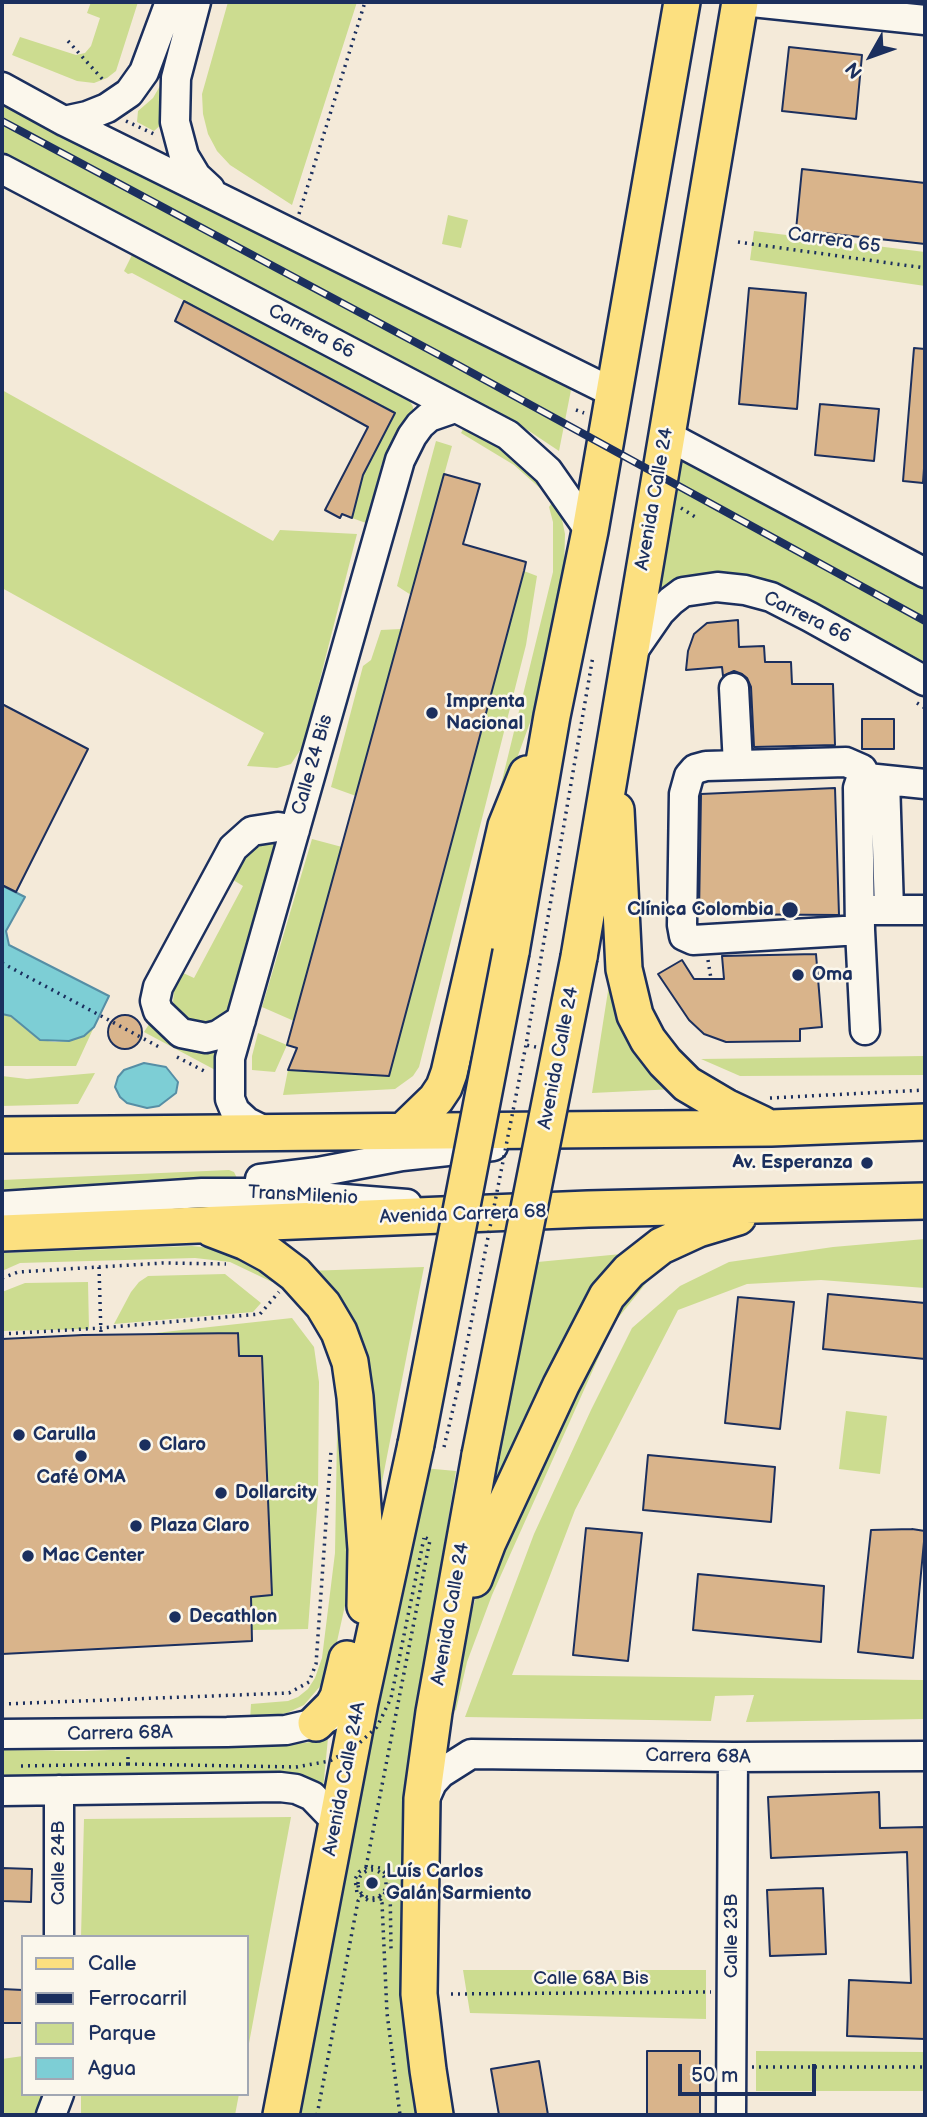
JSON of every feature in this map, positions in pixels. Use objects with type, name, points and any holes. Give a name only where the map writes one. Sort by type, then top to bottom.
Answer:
[{"type":"main road","points":[[430,1446],[551,716],[590,531],[682,2]]},
{"type":"main road","name":"Avenida Calle 24","points":[[435,2115],[419,1994],[422,1803],[433,1712],[579,957],[740,2]]},
{"type":"main road","points":[[403,1131],[436,1099],[450,1073],[506,826],[551,716]]},
{"type":"main road","points":[[612,754],[624,970],[635,1015],[665,1062],[687,1084],[726,1107],[765,1113],[925,1122]]},
{"type":"main road","points":[[2,1135],[641,1129],[765,1113]]},
{"type":"main road","points":[[202,1201],[246,1242],[270,1255],[295,1274],[323,1305],[339,1332],[350,1362],[366,1549],[362,1692]]},
{"type":"main road","name":"Avenida Carrera 68","points":[[2,1233],[202,1201],[646,1208],[925,1201]]},
{"type":"main road","points":[[443,1661],[488,1542],[561,1385],[607,1296],[640,1261],[672,1240],[721,1222],[788,1205]]},
{"type":"main road","name":"Avenida Calle 24A","points":[[281,2115],[362,1692],[430,1446]]},
{"type":"main road","points":[[316,1723],[333,1706],[342,1686],[366,1549]]},
{"type":"street","points":[[64,121],[107,108],[129,93],[144,72],[170,2]]},
{"type":"street","points":[[196,2],[176,78],[175,122],[184,156],[196,176],[219,198]]},
{"type":"street","points":[[752,2],[925,20]]},
{"type":"street","points":[[2,87],[64,121],[614,393]]},
{"type":"street","name":"Carrera 66","points":[[2,169],[508,435],[548,471],[590,531]]},
{"type":"street","name":"Calle 24 Bis","points":[[267,1132],[247,1122],[235,1111],[230,1098],[230,1058],[400,460],[420,425],[429,417],[454,408]]},
{"type":"street","points":[[666,435],[925,573]]},
{"type":"street","name":"Carrera 66","points":[[628,659],[642,636],[671,601],[683,593],[717,587],[746,590],[771,597],[925,681]]},
{"type":"street","points":[[734,688],[738,765]]},
{"type":"street","points":[[888,910],[876,779],[862,769],[846,762],[706,766],[695,769],[688,776],[684,793],[684,936],[693,940],[860,920],[888,910],[925,910]]},
{"type":"street","points":[[865,1030],[858,788],[860,782],[876,779],[925,784]]},
{"type":"street","points":[[241,1020],[218,1035],[206,1038],[181,1032],[158,1012],[155,1001],[158,988],[233,848],[253,831],[278,827],[295,830]]},
{"type":"street","name":"TransMilenio","points":[[2,1206],[202,1201],[318,1172],[402,1156],[641,1129]]},
{"type":"street","name":"TransMilenio","points":[[2,1194],[202,1201]]},
{"type":"street","name":"Carrera 68A","points":[[2,1734],[286,1730],[316,1723],[362,1692]]},
{"type":"street","points":[[422,1803],[432,1783],[441,1773],[471,1754],[442,1729],[433,1712]]},
{"type":"street","name":"Carrera 68A","points":[[471,1754],[925,1756]]},
{"type":"street","name":"Calle 23B","points":[[731,2115],[733,1757]]},
{"type":"street","points":[[7,1779],[59,1790],[296,1789],[312,1796],[337,1822]]},
{"type":"street","name":"Calle 24B","points":[[59,1790],[59,1935]]},
{"type":"street","points":[[51,2115],[58,2096]]},
{"type":"path","points":[[292,233],[365,2]]},
{"type":"path","points":[[68,41],[111,89]]},
{"type":"path","points":[[121,118],[157,135]]},
{"type":"path","points":[[142,135],[145,130]]},
{"type":"path","name":"Carrera 65","points":[[738,242],[925,268]]},
{"type":"path","points":[[576,410],[586,414]]},
{"type":"path","points":[[673,503],[697,517]]},
{"type":"path","points":[[2,963],[164,1050]]},
{"type":"path","points":[[430,1446],[458,1384],[526,1045]]},
{"type":"path","points":[[176,1056],[210,1074],[208,1084]]},
{"type":"path","points":[[765,1113],[925,1090]]},
{"type":"path","points":[[2,1278],[18,1272],[99,1267],[224,1264],[236,1268]]},
{"type":"path","points":[[99,1267],[101,1335]]},
{"type":"path","points":[[2,1334],[260,1314],[280,1290]]},
{"type":"path","points":[[2,1704],[289,1693],[309,1682],[316,1664],[331,1442]]},
{"type":"path","points":[[7,1779],[128,1764],[296,1767],[330,1761],[355,1747],[377,1727],[391,1698],[427,1525]]},
{"type":"path","points":[[366,1867],[430,1540],[424,1538]]},
{"type":"path","points":[[366,1867],[377,1867],[388,1876],[389,1887],[380,1898],[362,1896],[355,1891],[355,1879],[366,1867]]},
{"type":"path","points":[[317,2115],[362,1896],[358,1886],[360,1878],[366,1872],[374,1871],[382,1875],[386,1882],[380,1898],[387,2013],[400,2115]]},
{"type":"path","name":"Calle 68A Bis","points":[[451,1994],[731,1992]]},
{"type":"path","points":[[732,2067],[925,2067]]},
{"type":"green space","points":[[91,2],[138,2],[116,71],[107,78],[94,83],[77,81],[12,55],[20,37],[76,55],[85,53],[91,46],[100,18],[87,13]]},
{"type":"green space","points":[[228,2],[357,2],[292,205],[230,165],[217,151],[208,134],[202,94]]},
{"type":"green space","points":[[168,72],[164,122],[154,131],[137,122],[138,111],[153,98]]},
{"type":"green space","points":[[2,97],[571,390],[559,451],[526,429],[2,157]]},
{"type":"green space","points":[[448,215],[468,220],[461,248],[442,244]]},
{"type":"green space","points":[[754,231],[925,252],[925,286],[750,260]]},
{"type":"green space","points":[[133,253],[409,399],[413,415],[382,463],[366,523],[352,518],[363,475],[395,413],[132,273],[128,274],[124,271]]},
{"type":"green space","points":[[2,390],[273,541],[280,530],[357,534],[303,746],[291,764],[277,768],[247,766],[264,733],[2,588]]},
{"type":"green space","points":[[467,422],[548,480],[542,490],[514,465],[461,433]]},
{"type":"green space","points":[[436,441],[452,446],[411,595],[397,586]]},
{"type":"green space","points":[[676,455],[925,584],[925,665],[837,615],[741,575],[707,574],[653,600]]},
{"type":"green space","points":[[557,495],[565,534],[564,572],[532,717],[496,816],[442,1067],[430,1075],[553,572],[553,522],[549,507]]},
{"type":"green space","points":[[524,571],[537,576],[526,645],[419,1067],[413,1076],[395,1089],[283,1095],[288,1070],[389,1076]]},
{"type":"green space","points":[[401,629],[356,796],[331,787],[363,666],[371,660],[381,630]]},
{"type":"green space","points":[[271,837],[279,852],[231,1007],[227,1015],[207,1025],[188,1020],[173,1002],[175,981],[181,972],[194,978],[243,886],[230,878],[246,848]]},
{"type":"green space","points":[[312,839],[342,847],[294,1021],[262,1007]]},
{"type":"green space","points":[[611,972],[675,1089],[592,1093]]},
{"type":"green space","points":[[2,1014],[10,1016],[40,1040],[70,1041],[84,1036],[94,1027],[76,1066],[2,1066]]},
{"type":"green space","points":[[153,1018],[225,1044],[219,1072],[144,1032]]},
{"type":"green space","points":[[258,1033],[287,1045],[275,1072],[252,1070],[252,1056]]},
{"type":"green space","points":[[925,1056],[925,1075],[740,1076],[701,1059]]},
{"type":"green space","points":[[95,1073],[78,1104],[2,1106],[2,1076],[27,1079]]},
{"type":"green space","points":[[229,1170],[234,1172],[237,1178],[179,1179],[180,1200],[2,1212],[2,1180]]},
{"type":"green space","points":[[925,1239],[925,1288],[821,1280],[747,1284],[678,1310],[575,1510],[512,1675],[924,1680],[925,1674],[925,1719],[746,1722],[754,1695],[715,1696],[711,1721],[465,1717],[534,1534],[632,1328],[680,1286],[729,1262],[833,1247]]},
{"type":"green space","points":[[192,1246],[233,1250],[278,1274],[272,1282],[230,1262],[195,1258],[20,1263],[2,1271],[2,1253]]},
{"type":"green space","points":[[632,1253],[471,1561],[527,1263]]},
{"type":"green space","points":[[424,1267],[372,1533],[365,1440],[306,1271]]},
{"type":"green space","points":[[647,1268],[647,1282],[614,1323],[492,1595],[467,1662],[456,1710],[446,1713],[456,1664],[476,1597],[518,1504],[602,1325]]},
{"type":"green space","points":[[225,1274],[261,1303],[253,1312],[114,1324],[131,1292],[148,1276]]},
{"type":"green space","points":[[88,1282],[89,1329],[2,1331],[2,1292],[25,1283]]},
{"type":"green space","points":[[296,1285],[339,1347],[358,1547],[332,1664],[322,1684],[304,1705],[287,1713],[250,1720],[251,1704],[288,1701],[298,1697],[308,1689],[315,1678],[322,1658],[335,1553],[338,1376],[332,1350],[306,1309],[289,1294]]},
{"type":"green space","points":[[292,1318],[314,1347],[319,1382],[318,1495],[308,1629],[252,1630],[251,1597],[272,1595],[262,1356],[239,1356],[238,1333],[146,1334]]},
{"type":"green space","points":[[846,1411],[887,1416],[880,1474],[839,1469]]},
{"type":"green space","points":[[423,1468],[456,1471],[415,1725],[424,2115],[293,2115]]},
{"type":"green space","points":[[328,1738],[323,1790],[301,1776],[2,1781],[2,1750],[83,1751],[280,1744],[305,1743]]},
{"type":"green space","points":[[291,1817],[248,2049],[248,1935],[81,1935],[84,1819]]},
{"type":"green space","points":[[463,1970],[706,1970],[706,2019],[470,2013]]},
{"type":"green space","points":[[756,2051],[925,2052],[925,2091],[756,2091]]},
{"type":"green space","points":[[21,2056],[21,2096],[41,2096],[36,2114],[2,2115],[2,2059]]},
{"type":"green space","points":[[81,2096],[239,2096],[235,2115],[81,2115]]},
{"type":"water","points":[[3,886],[25,897],[6,931],[9,945],[109,996],[94,1027],[84,1036],[69,1041],[40,1040],[11,1016],[2,1014]]},
{"type":"water","points":[[144,1063],[166,1067],[178,1082],[176,1093],[159,1106],[147,1108],[127,1103],[115,1087],[124,1070]]},
{"type":"building","points":[[789,47],[862,55],[856,119],[782,111]]},
{"type":"building","points":[[802,169],[925,183],[925,244],[796,230]]},
{"type":"building","points":[[749,288],[806,293],[797,409],[739,404]]},
{"type":"building","points":[[184,301],[395,413],[363,475],[352,518],[342,514],[340,518],[325,510],[368,427],[175,321]]},
{"type":"building","points":[[914,348],[925,349],[923,483],[903,481]]},
{"type":"building","points":[[820,404],[879,409],[874,461],[815,455]]},
{"type":"building","name":"Imprenta Nacional","points":[[444,474],[480,484],[463,544],[526,562],[524,571],[389,1076],[288,1070],[297,1048],[287,1045]]},
{"type":"building","points":[[738,620],[739,647],[764,646],[765,662],[791,662],[792,684],[833,684],[835,745],[754,747],[751,687],[747,678],[734,671],[723,676],[722,667],[686,670],[688,651],[694,634],[707,623]]},
{"type":"building","points":[[2,704],[88,749],[16,892],[2,885]]},
{"type":"building","points":[[862,719],[894,719],[894,749],[862,749]]},
{"type":"building","points":[[835,788],[839,915],[699,914],[701,794]]},
{"type":"building","points":[[816,954],[822,1027],[800,1029],[800,1041],[726,1042],[704,1034],[689,1020],[658,974],[682,960],[694,979],[724,979],[722,956]]},
{"type":"building","points":[[125,1015],[137,1020],[142,1032],[137,1044],[125,1049],[113,1044],[108,1032],[113,1020]]},
{"type":"building","points":[[828,1294],[925,1303],[925,1359],[823,1349]]},
{"type":"building","points":[[738,1297],[794,1302],[780,1429],[725,1423]]},
{"type":"building","name":"Plaza Claro","points":[[238,1333],[239,1356],[262,1356],[272,1595],[251,1597],[252,1641],[2,1654],[2,1339]]},
{"type":"building","points":[[648,1455],[775,1467],[771,1522],[643,1510]]},
{"type":"building","points":[[586,1528],[642,1533],[628,1661],[573,1655]]},
{"type":"building","points":[[871,1530],[925,1531],[913,1658],[858,1652]]},
{"type":"building","points":[[698,1574],[824,1586],[821,1642],[693,1630]]},
{"type":"building","points":[[879,1792],[880,1828],[925,1827],[925,2039],[847,2036],[849,1980],[911,1983],[907,1852],[771,1858],[768,1797]]},
{"type":"building","points":[[2,1868],[32,1869],[31,1902],[2,1901]]},
{"type":"building","points":[[823,1888],[826,1954],[770,1956],[767,1890]]},
{"type":"building","points":[[2,1989],[21,1990],[21,2023],[2,2023]]},
{"type":"building","points":[[647,2051],[700,2051],[700,2115],[647,2115]]},
{"type":"building","points":[[539,2061],[548,2115],[499,2115],[491,2069]]},
{"type":"railway","points":[[2,121],[456,364],[925,621]]},
{"type":"place","name":"Imprenta Nacional","points":[[432,713]]},
{"type":"place","name":"Clínica Colombia","points":[[790,910]]},
{"type":"place","name":"Oma","points":[[798,975]]},
{"type":"place","name":"Av. Esperanza","points":[[867,1163]]},
{"type":"place","name":"Carulla","points":[[19,1435]]},
{"type":"place","name":"Claro","points":[[145,1445]]},
{"type":"place","name":"Café OMA","points":[[81,1456]]},
{"type":"place","name":"Dollarcity","points":[[221,1493]]},
{"type":"place","name":"Plaza Claro","points":[[136,1526]]},
{"type":"place","name":"Mac Center","points":[[28,1556]]},
{"type":"place","name":"Decathlon","points":[[175,1617]]},
{"type":"place","name":"Luís Carlos Galán Sarmiento","points":[[372,1883]]}]
